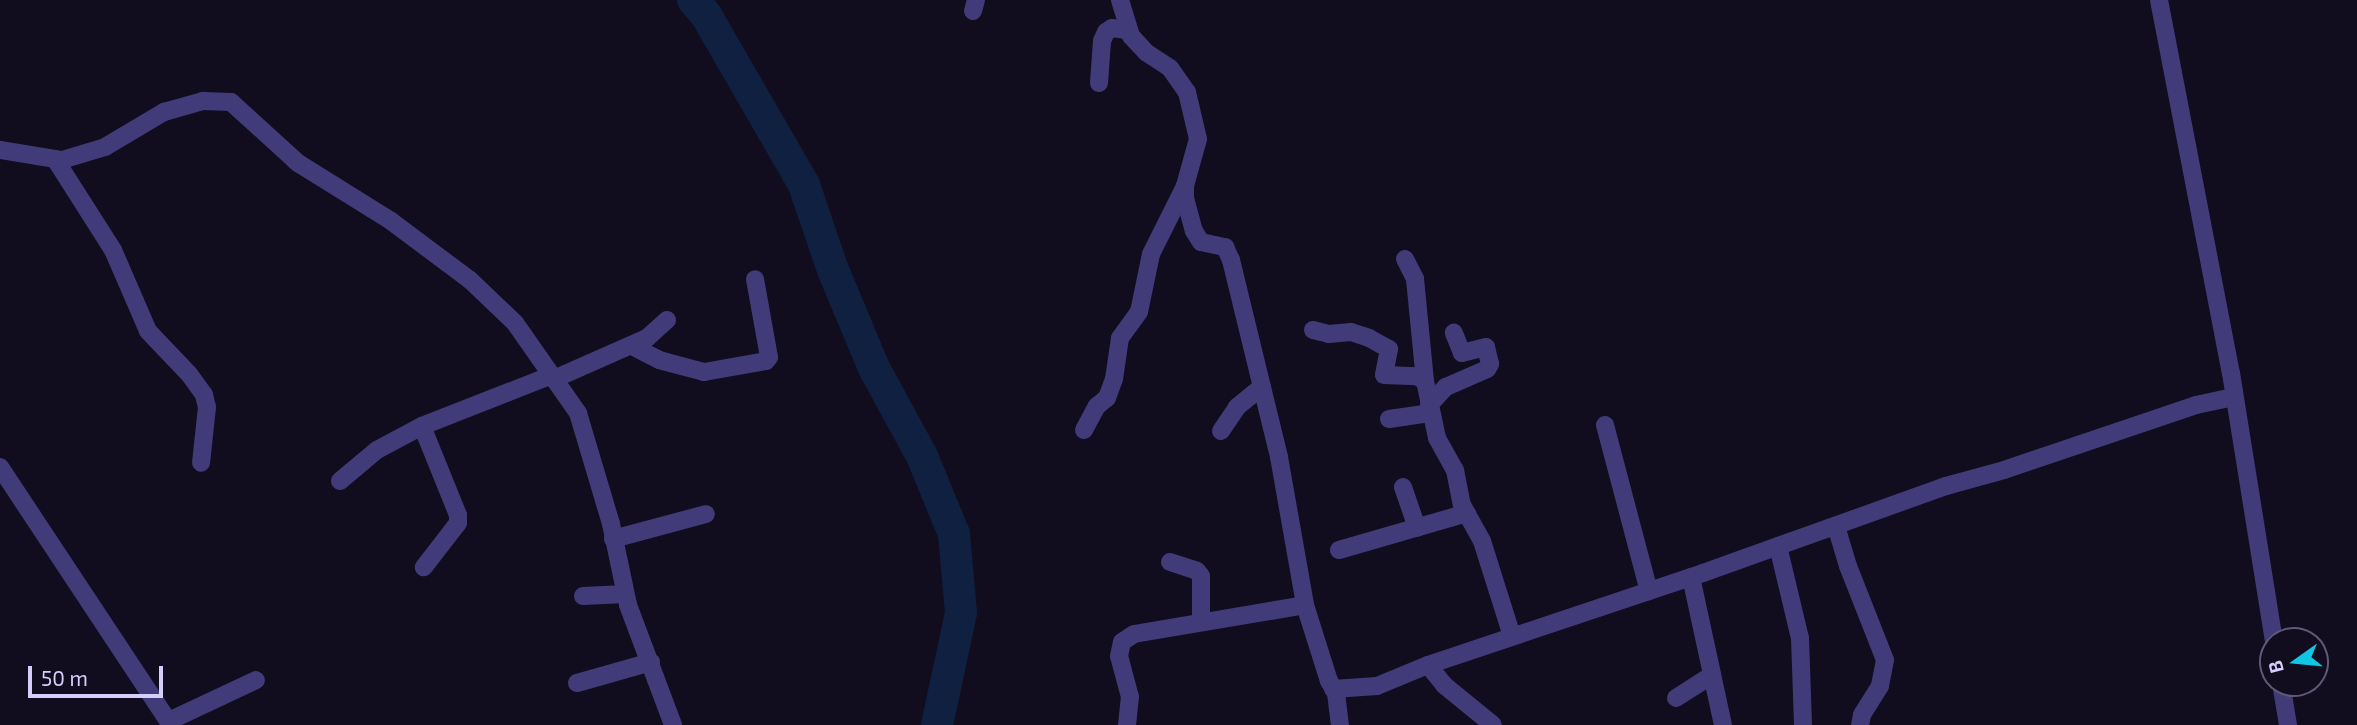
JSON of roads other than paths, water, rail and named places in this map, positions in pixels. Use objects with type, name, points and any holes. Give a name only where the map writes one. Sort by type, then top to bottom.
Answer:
[{"type":"street","points":[[1084,430],[1097,406],[1107,398],[1114,379],[1120,338],[1139,312],[1152,254],[1185,186],[1198,139],[1187,92],[1170,68],[1147,53],[1127,30],[1120,0]]},
{"type":"street","points":[[2160,0],[2234,397],[2272,627]]},
{"type":"street","points":[[1100,83],[1102,41],[1106,32],[1112,28],[1127,30]]},
{"type":"street","points":[[0,150],[55,159],[105,147],[125,132],[175,109],[203,101],[231,102],[298,163],[391,221],[470,280],[515,323],[578,413],[613,539],[625,594],[673,725]]},
{"type":"street","points":[[55,159],[113,250],[148,331],[190,374],[204,395],[208,407],[201,463]]},
{"type":"street","points":[[1185,186],[1194,231],[1201,242],[1225,247],[1231,260],[1279,457],[1305,605],[1334,689],[1340,725]]},
{"type":"street","points":[[1405,259],[1415,279],[1421,315],[1425,381],[1437,438],[1455,470],[1462,505],[1482,541],[1512,636]]},
{"type":"street","points":[[632,346],[659,360],[704,372],[766,362],[769,358],[755,279]]},
{"type":"street","points":[[340,481],[377,450],[422,426],[632,346],[647,338],[667,320]]},
{"type":"street","points":[[1313,330],[1329,334],[1351,332],[1369,338],[1389,349],[1384,375],[1417,376],[1425,381]]},
{"type":"street","points":[[1389,419],[1429,409],[1446,387],[1487,369],[1490,365],[1486,347],[1462,353],[1454,333]]},
{"type":"street","points":[[1221,430],[1237,407],[1262,387]]},
{"type":"street","points":[[1334,689],[1377,686],[1428,665],[1836,526],[2196,405],[2234,397]]},
{"type":"street","points":[[1605,425],[1649,590]]},
{"type":"street","points":[[422,426],[458,515],[458,523],[424,567]]},
{"type":"street","points":[[0,467],[170,723],[256,680]]},
{"type":"street","points":[[1403,487],[1417,528]]},
{"type":"street","points":[[1339,550],[1467,513]]},
{"type":"street","points":[[613,539],[706,514]]},
{"type":"street","points":[[1836,526],[1847,566],[1885,660],[1880,686],[1862,715],[1860,725]]},
{"type":"street","points":[[1778,546],[1800,638],[1803,725]]},
{"type":"street","points":[[1170,562],[1197,571],[1201,576],[1201,621]]},
{"type":"street","points":[[1691,577],[1723,725]]},
{"type":"street","points":[[583,596],[625,594]]},
{"type":"street","points":[[1128,725],[1130,697],[1119,656],[1122,642],[1134,634],[1305,605]]},
{"type":"street","points":[[577,683],[651,662]]},
{"type":"street","points":[[1428,665],[1444,685],[1493,725]]},
{"type":"street","points":[[1676,698],[1712,675]]},
{"type":"street","points":[[2283,697],[2288,725]]},
{"type":"waterway","points":[[693,0],[706,15],[804,185],[833,270],[874,368],[922,456],[954,534],[961,613],[937,725]]}]
